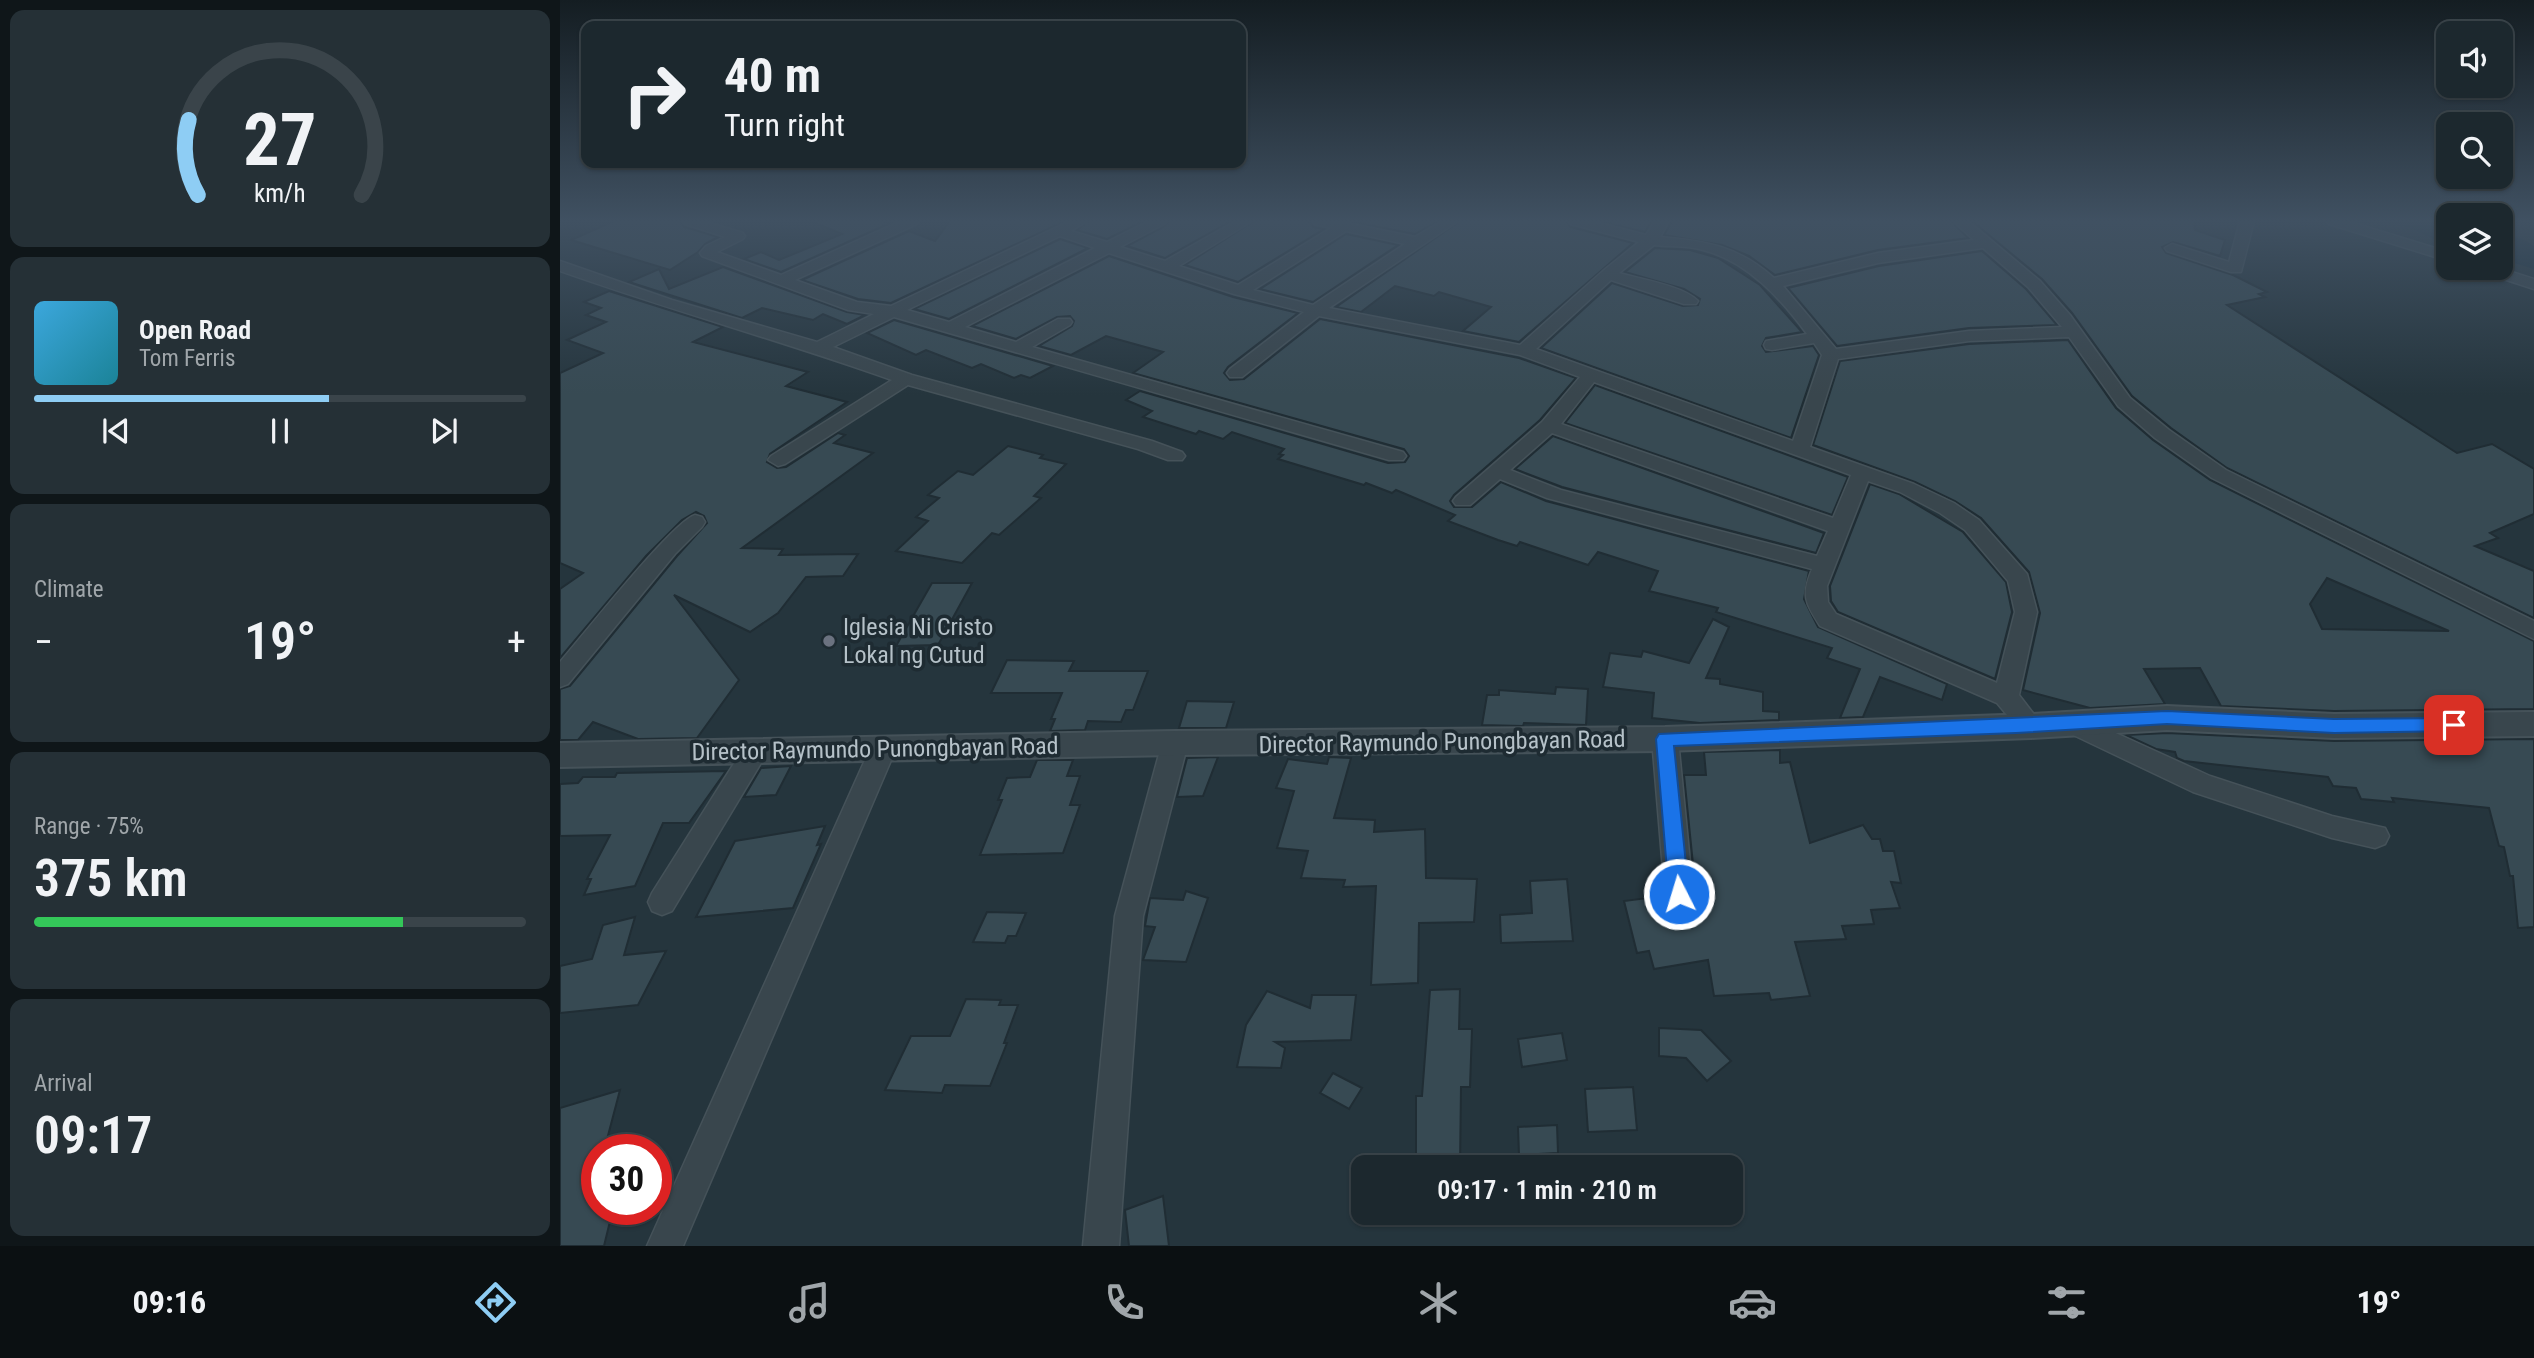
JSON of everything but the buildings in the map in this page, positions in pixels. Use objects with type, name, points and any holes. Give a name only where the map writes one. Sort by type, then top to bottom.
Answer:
[{"type":"street","points":[[598,279],[666,303],[819,348],[906,379],[1145,445],[1175,456]]},
{"type":"street","points":[[775,279],[854,307],[893,312],[1396,456]]},
{"type":"street","points":[[780,281],[784,279]]},
{"type":"street","points":[[819,348],[961,279]]},
{"type":"street","points":[[951,328],[1044,279]]},
{"type":"street","points":[[1203,279],[1316,310],[1524,351],[1906,488],[1966,520],[2019,579],[2026,612],[2006,697]]},
{"type":"street","points":[[1240,291],[1260,279]]},
{"type":"street","points":[[1236,373],[1316,310],[1362,279]]},
{"type":"street","points":[[1524,351],[1602,279]]},
{"type":"street","points":[[1625,279],[1674,294],[1690,302]]},
{"type":"street","points":[[1764,279],[1792,304],[1831,355]]},
{"type":"street","points":[[1770,284],[1790,279]]},
{"type":"street","points":[[2029,279],[2074,332],[2124,402],[2141,419],[2219,474],[2534,631]]},
{"type":"street","points":[[1018,348],[1064,322]]},
{"type":"street","points":[[1831,355],[1969,336],[2074,332]]},
{"type":"street","points":[[1772,345],[1818,337]]},
{"type":"street","points":[[1799,450],[1831,355]]},
{"type":"street","points":[[1463,501],[1549,426],[1590,376]]},
{"type":"street","points":[[778,460],[906,379]]},
{"type":"street","points":[[1549,426],[1840,528]]},
{"type":"street","points":[[1496,471],[1555,494],[1824,565]]},
{"type":"street","points":[[1862,472],[1816,586],[1817,603],[1828,620],[2006,697],[2031,726]]},
{"type":"street","points":[[560,678],[668,549],[695,522]]},
{"type":"street","name":"Director Raymundo Punongbayan Road","points":[[560,755],[882,751],[1175,743],[1665,739],[2031,726],[2167,718],[2334,726],[2534,724]]},
{"type":"street","points":[[2074,724],[2202,784],[2332,827],[2375,836]]},
{"type":"street","points":[[1665,739],[1679,894]]},
{"type":"street","points":[[1101,1246],[1129,916],[1175,743]]},
{"type":"street","points":[[665,1246],[882,751]]},
{"type":"street","points":[[662,902],[754,753]]},
{"type":"place","name":"Iglesia Ni Cristo Lokal ng Cutud","points":[[829,641]]},
{"type":"route","points":[[1679,894],[1665,739],[2016,727],[2167,718],[2334,726],[2454,725]]}]
